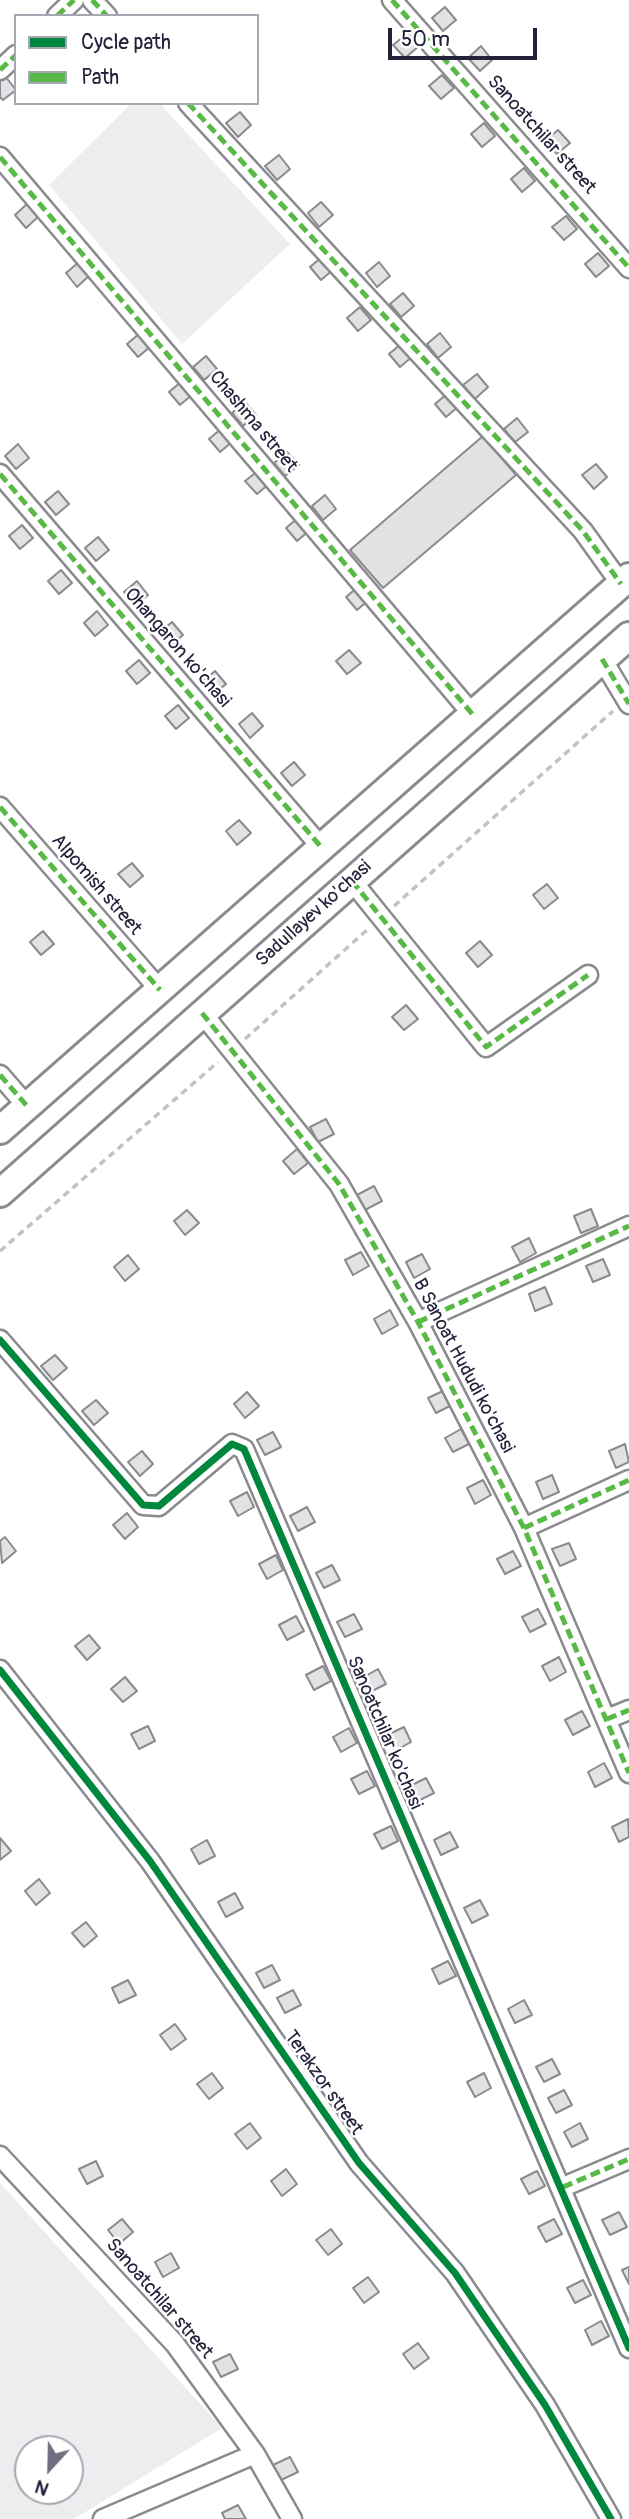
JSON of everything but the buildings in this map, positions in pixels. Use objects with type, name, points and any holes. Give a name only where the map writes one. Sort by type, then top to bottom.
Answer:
[{"type":"main road","points":[[0,1130],[625,581]]},
{"type":"main road","name":"Sadullayev ko'chasi","points":[[0,1193],[629,636]]},
{"type":"street","points":[[59,14],[74,0]]},
{"type":"street","points":[[92,0],[105,14]]},
{"type":"street","name":"Sanoatchilar street","points":[[392,0],[629,268]]},
{"type":"street","points":[[0,69],[14,57]]},
{"type":"street","points":[[190,105],[583,531],[625,581]]},
{"type":"street","name":"Chashma street","points":[[0,156],[474,716]]},
{"type":"street","name":"Ohangaron ko'chasi","points":[[0,474],[322,848]]},
{"type":"street","points":[[602,659],[628,702]]},
{"type":"street","name":"Alpomish street","points":[[0,807],[160,990]]},
{"type":"street","points":[[352,881],[486,1047],[588,975]]},
{"type":"street","name":"B Sanoat Hududi ko'chasi","points":[[202,1013],[339,1184],[418,1322],[524,1528],[629,1773]]},
{"type":"street","points":[[0,1075],[27,1106]]},
{"type":"street","points":[[418,1322],[629,1226]]},
{"type":"street","name":"Sanoatchilar ko'chasi","points":[[0,1340],[143,1505],[159,1506],[232,1444],[244,1449],[563,2187],[629,2348]]},
{"type":"street","points":[[524,1528],[629,1480]]},
{"type":"street","name":"Terakzor street","points":[[0,1670],[150,1861],[359,2163],[455,2273],[545,2405],[611,2519]]},
{"type":"street","points":[[607,1719],[629,1710]]},
{"type":"street","name":"Sanoatchilar street","points":[[0,2156],[175,2344],[255,2454],[292,2519]]},
{"type":"street","points":[[563,2187],[629,2159]]},
{"type":"street","points":[[103,2519],[255,2454]]},
{"type":"path","points":[[0,1251],[628,702]]},
{"type":"shaded area","points":[[130,105],[161,105],[290,244],[182,344],[49,185]]},
{"type":"shaded area","points":[[0,2183],[222,2428],[74,2519],[0,2519]]},
{"type":"marked path","points":[[59,14],[74,0]]},
{"type":"marked path","points":[[92,0],[105,14]]},
{"type":"marked path","points":[[392,0],[629,268]]},
{"type":"marked path","points":[[0,70],[14,57]]},
{"type":"marked path","points":[[190,105],[583,531],[621,584]]},
{"type":"marked path","points":[[0,157],[474,716]]},
{"type":"marked path","points":[[0,474],[322,848]]},
{"type":"marked path","points":[[602,659],[629,704]]},
{"type":"marked path","points":[[0,807],[160,990]]},
{"type":"marked path","points":[[352,881],[486,1047],[588,975]]},
{"type":"marked path","points":[[202,1013],[339,1184],[418,1322],[524,1528],[629,1773]]},
{"type":"marked path","points":[[0,1075],[27,1106]]},
{"type":"marked path","points":[[418,1322],[629,1226]]},
{"type":"marked path","points":[[524,1528],[629,1480]]},
{"type":"marked path","points":[[607,1719],[629,1710]]},
{"type":"marked path","points":[[563,2187],[629,2159]]},
{"type":"cycle path","points":[[0,1340],[143,1505],[159,1506],[232,1444],[244,1449],[629,2348]]},
{"type":"cycle path","points":[[0,1670],[150,1861],[359,2163],[455,2273],[545,2405],[611,2519]]}]
